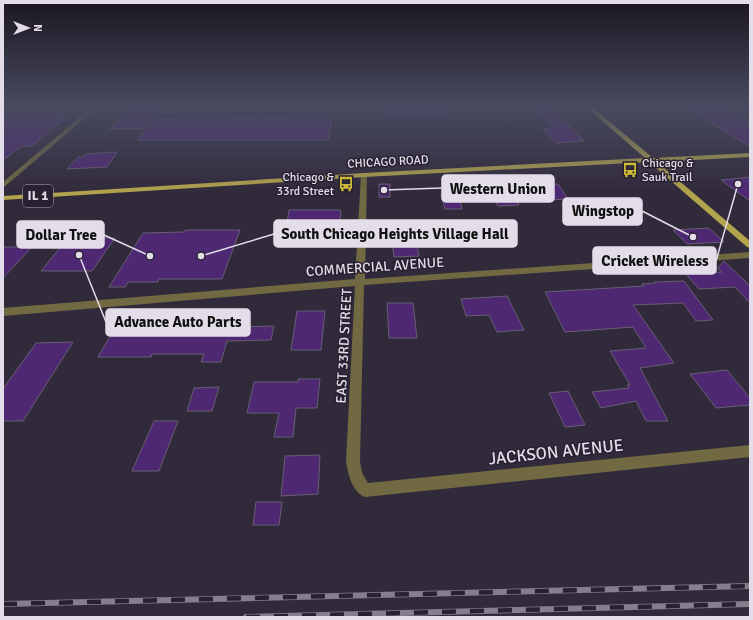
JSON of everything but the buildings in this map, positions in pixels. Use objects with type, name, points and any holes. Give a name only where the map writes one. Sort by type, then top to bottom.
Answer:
[{"type":"main road","points":[[622,135],[750,245]]},
{"type":"main road","name":"CHICAGO ROAD","points":[[3,198],[364,175],[750,156]]},
{"type":"street","points":[[3,186],[62,135]]},
{"type":"street","name":"EAST 33RD STREET","points":[[364,175],[353,461],[354,472],[358,482],[365,490]]},
{"type":"street","name":"COMMERCIAL AVENUE","points":[[3,312],[361,282],[750,255]]},
{"type":"street","name":"JACKSON AVENUE","points":[[365,490],[750,451]]},
{"type":"railway","points":[[3,604],[750,586]]},
{"type":"railway","points":[[246,617],[750,604]]},
{"type":"place","name":"Chicago & Sauk Trail","points":[[630,170]]},
{"type":"place","name":"Chicago & 33rd Street","points":[[346,184]]},
{"type":"place","name":"Cricket Wireless","points":[[738,184]]},
{"type":"place","name":"Western Union","points":[[384,190]]},
{"type":"place","name":"Wingstop","points":[[693,237]]},
{"type":"place","name":"Advance Auto Parts","points":[[79,255]]},
{"type":"place","name":"Dollar Tree","points":[[150,256]]},
{"type":"place","name":"South Chicago Heights Village Hall","points":[[201,256]]}]
